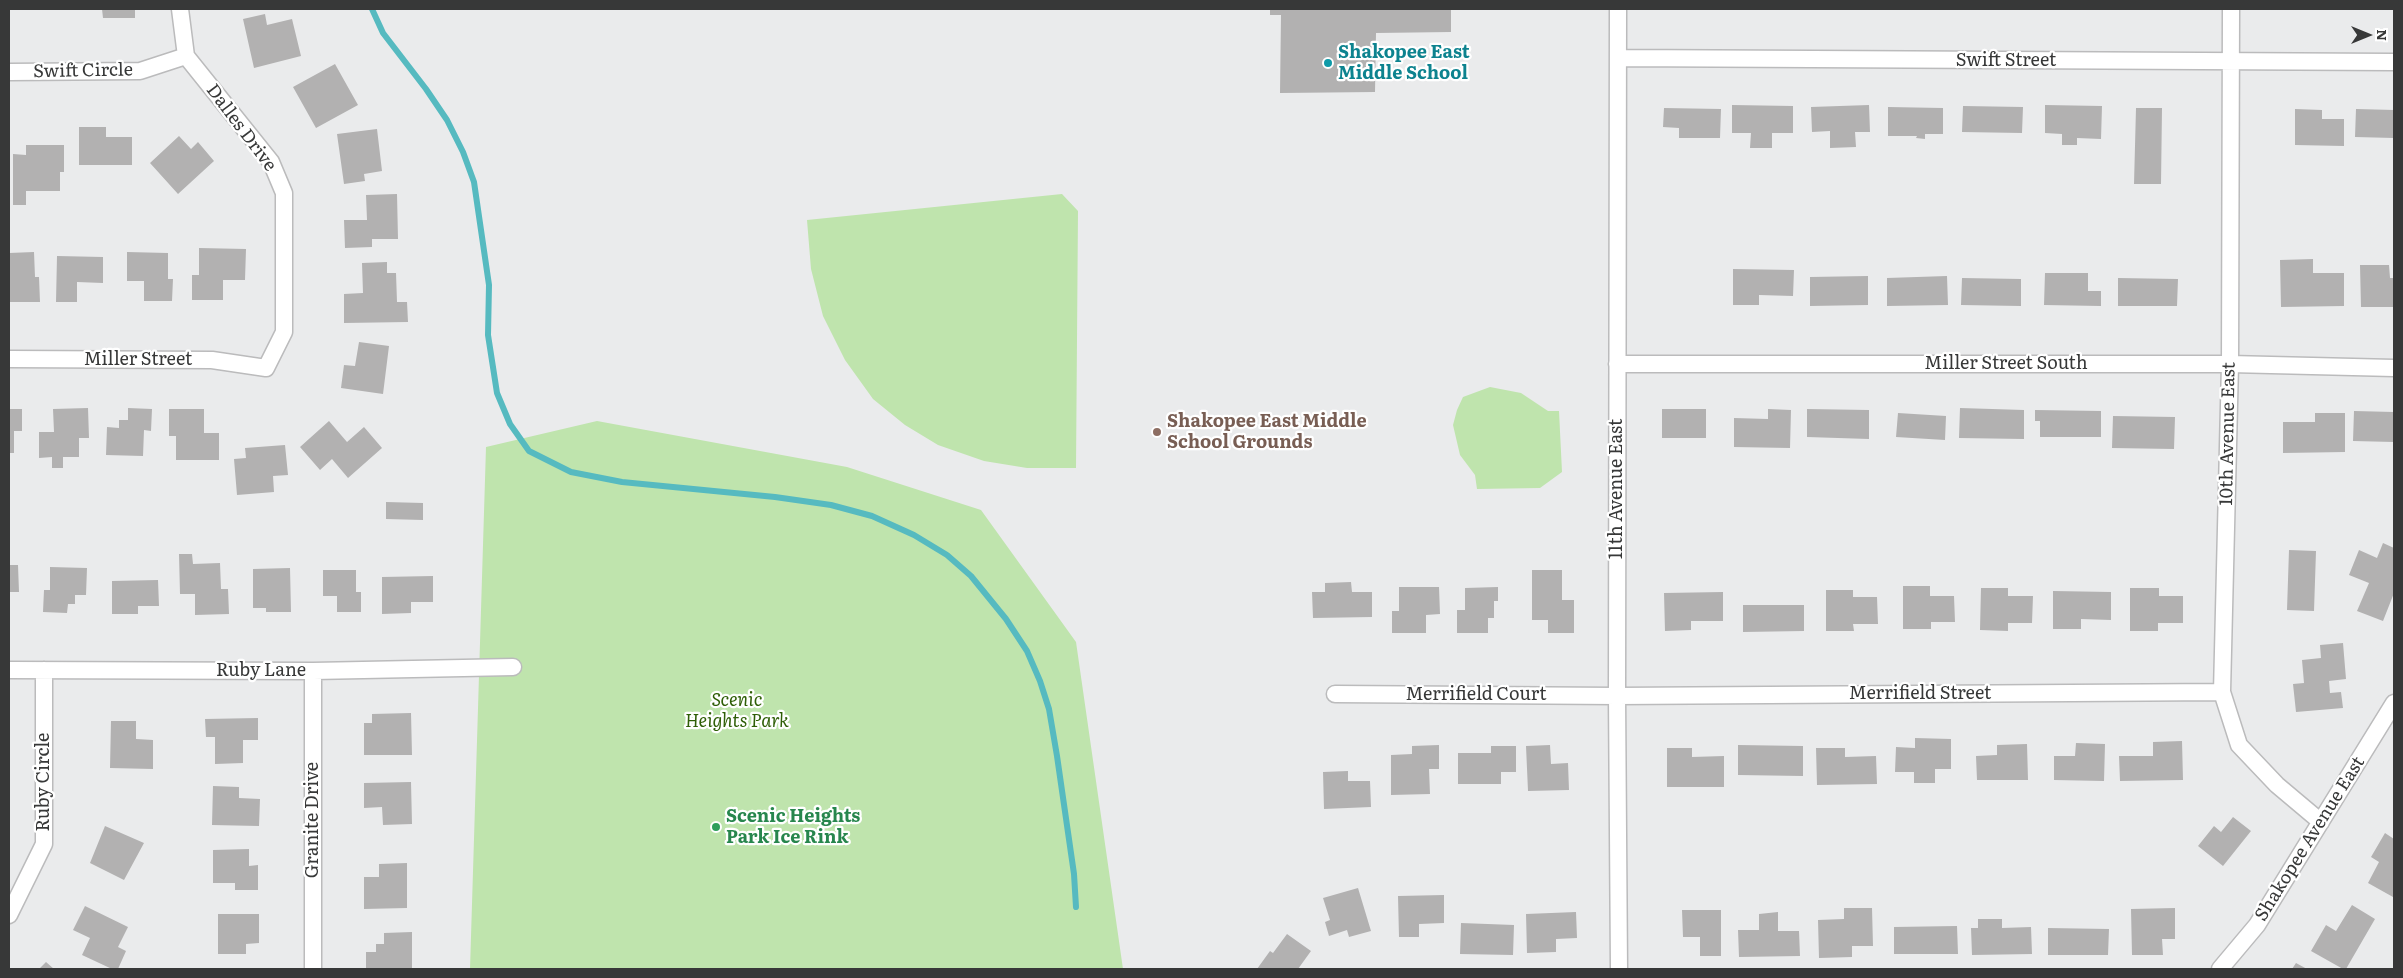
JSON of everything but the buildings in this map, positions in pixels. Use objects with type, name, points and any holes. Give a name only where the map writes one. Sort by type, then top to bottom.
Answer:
[{"type":"street","points":[[180,9],[186,56]]},
{"type":"street","name":"11th Avenue East","points":[[1618,9],[1617,696],[1619,969]]},
{"type":"street","name":"10th Avenue East","points":[[2231,9],[2230,364],[2222,692],[2239,745],[2277,785],[2321,822]]},
{"type":"street","name":"Swift Circle","points":[[9,72],[140,71],[186,56]]},
{"type":"street","name":"Dalles Drive","points":[[186,56],[271,162],[284,193],[284,332],[266,368]]},
{"type":"street","name":"Swift Street","points":[[1618,58],[2394,62]]},
{"type":"street","name":"Miller Street","points":[[9,359],[212,360],[266,368]]},
{"type":"street","name":"Miller Street South","points":[[1617,364],[2230,364],[2394,368]]},
{"type":"street","name":"Ruby Lane","points":[[9,670],[312,671],[513,667]]},
{"type":"street","name":"Ruby Circle","points":[[9,915],[44,844],[44,670]]},
{"type":"street","name":"Granite Drive","points":[[312,671],[314,969]]},
{"type":"street","name":"Merrifield Street","points":[[1617,696],[2222,692]]},
{"type":"street","name":"Merrifield Court","points":[[1335,694],[1617,696]]},
{"type":"street","name":"Shakopee Avenue East","points":[[2220,969],[2257,925],[2394,703]]},
{"type":"green space","points":[[1062,194],[1078,211],[1076,468],[1027,468],[984,461],[938,445],[905,425],[873,399],[845,360],[823,316],[811,269],[807,220]]},
{"type":"green space","points":[[1490,387],[1521,393],[1548,411],[1559,411],[1562,472],[1540,488],[1477,489],[1475,475],[1460,455],[1453,425],[1457,410],[1463,397]]},
{"type":"green space","name":"Scenic Heights Park","points":[[597,421],[847,467],[981,510],[1076,642],[1123,969],[470,969],[486,447]]},
{"type":"waterway","points":[[372,9],[383,33],[447,120],[463,152],[474,182],[489,285],[488,335],[497,393],[510,424],[529,451],[571,472],[622,482],[775,497],[831,505],[872,516],[914,535],[947,555],[971,576],[1006,619],[1027,651],[1040,681],[1049,709],[1057,756],[1074,874],[1076,907]]},
{"type":"place","name":"Shakopee East Middle School","points":[[1328,63]]},
{"type":"place","name":"Shakopee East Middle School Grounds","points":[[1157,432]]},
{"type":"place","name":"Scenic Heights Park Ice Rink","points":[[716,827]]}]
